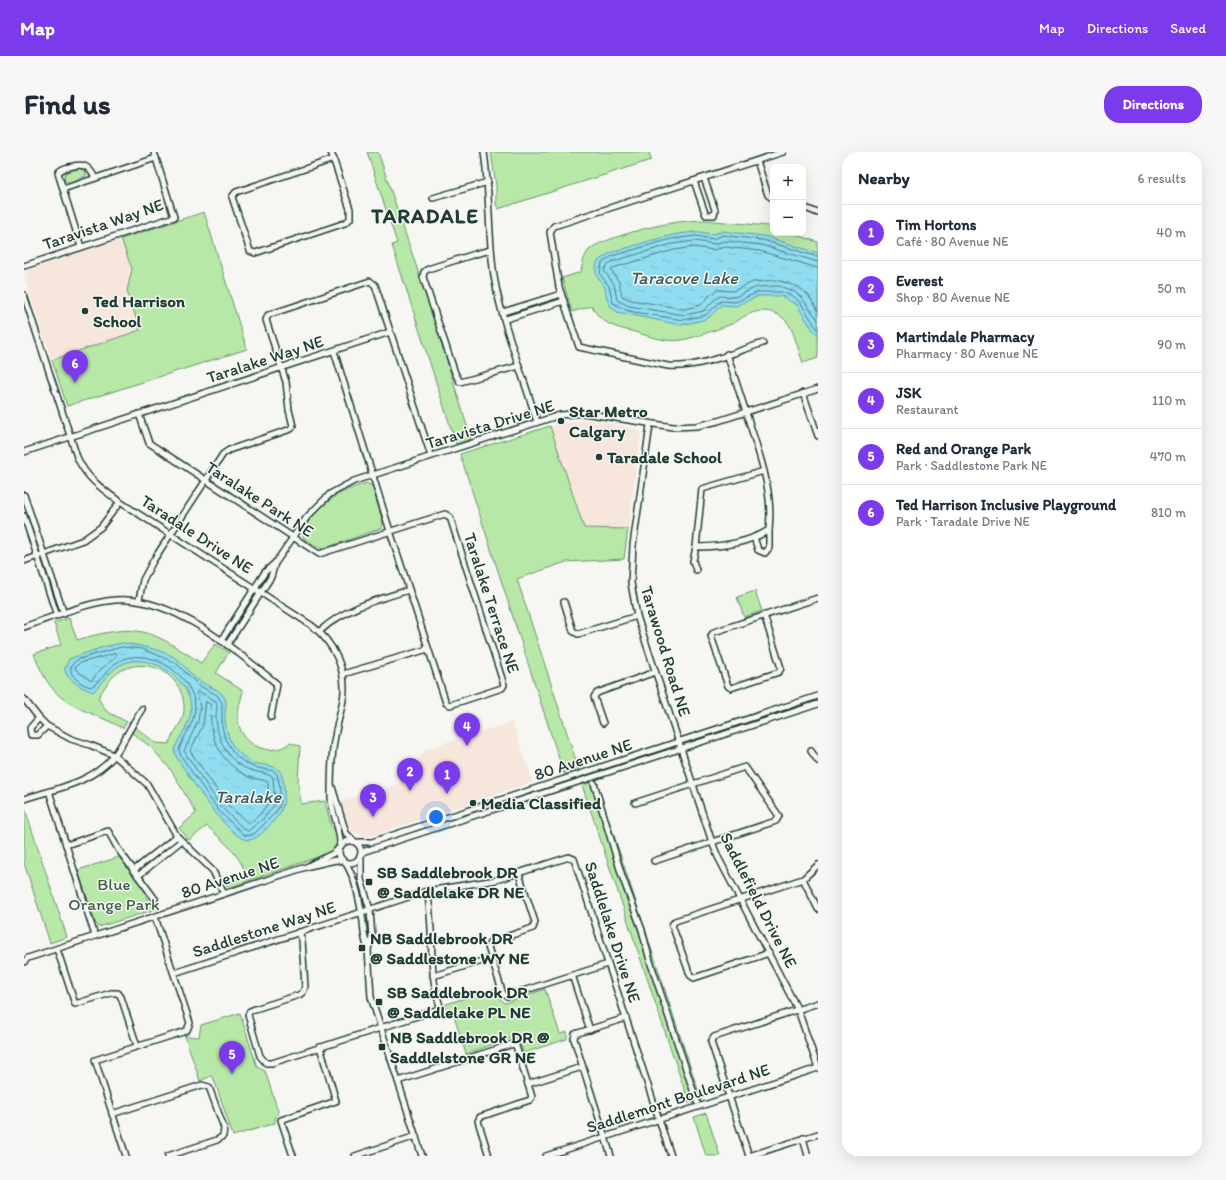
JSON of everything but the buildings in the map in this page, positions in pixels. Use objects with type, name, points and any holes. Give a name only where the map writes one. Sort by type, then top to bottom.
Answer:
[{"type":"street","name":"Taravista Way NE","points":[[24,266],[174,217],[154,152]]},
{"type":"street","points":[[331,152],[334,159],[350,209],[350,219],[345,223],[255,253],[250,251],[232,197],[236,192],[334,159]]},
{"type":"street","points":[[484,152],[488,182],[491,250],[494,277],[519,366],[537,422]]},
{"type":"street","points":[[763,343],[696,365],[675,367],[579,347],[561,294],[550,232],[554,226],[783,152]]},
{"type":"street","points":[[63,189],[156,158]]},
{"type":"street","points":[[757,160],[768,195],[770,197]]},
{"type":"street","points":[[81,247],[58,173],[65,168],[80,163],[92,170],[95,178]]},
{"type":"street","points":[[694,181],[706,214],[714,215],[715,210],[704,178]]},
{"type":"street","points":[[433,198],[488,182]]},
{"type":"street","points":[[806,208],[818,213]]},
{"type":"street","points":[[491,250],[428,269],[424,272],[423,277],[455,374],[460,382],[519,366]]},
{"type":"street","points":[[139,600],[143,580],[148,570],[170,534],[225,452],[291,429],[293,426],[289,410],[286,382],[266,320],[268,315],[370,281],[375,285],[430,456]]},
{"type":"street","points":[[504,312],[561,294]]},
{"type":"street","name":"Taradale Drive NE","points":[[24,295],[70,437],[81,466],[88,476],[96,485],[120,502],[255,588],[320,632],[333,650],[343,674],[343,700],[334,737],[330,796],[340,836],[340,846]]},
{"type":"street","points":[[506,319],[564,301]]},
{"type":"street","name":"Taralake Way NE","points":[[24,452],[390,332]]},
{"type":"street","name":"Taralake Terrace NE","points":[[334,351],[374,476],[390,531],[408,590],[446,703],[450,705],[502,688],[504,685],[450,517],[445,514],[390,531]]},
{"type":"street","points":[[727,354],[764,470],[770,509],[768,548],[765,553],[758,550],[754,537]]},
{"type":"street","name":"Taravista Drive NE","points":[[221,641],[265,572],[276,562],[293,536],[316,506],[330,494],[354,481],[374,476],[430,456],[560,415],[584,413],[673,428],[697,426],[818,389]]},
{"type":"street","points":[[803,393],[818,436]]},
{"type":"street","name":"Taralake Park NE","points":[[139,414],[149,442],[205,481],[319,554],[390,531]]},
{"type":"street","name":"Tarawood Road NE","points":[[650,424],[633,545],[631,583],[637,616],[679,742]]},
{"type":"street","points":[[696,570],[693,561],[696,547],[702,489],[764,470]]},
{"type":"street","points":[[24,495],[64,614]]},
{"type":"street","points":[[24,561],[72,545],[93,534],[120,502]]},
{"type":"street","points":[[24,516],[57,616]]},
{"type":"street","points":[[696,547],[726,544],[754,537],[769,530]]},
{"type":"street","name":"Taravista Drive NE","points":[[227,645],[271,577],[276,562]]},
{"type":"street","points":[[320,632],[332,620],[346,612],[408,590]]},
{"type":"street","points":[[764,615],[781,668],[779,672],[731,688],[728,686],[711,636],[714,632],[764,615],[818,598]]},
{"type":"street","points":[[24,627],[103,602],[139,600],[163,607],[176,613],[227,645],[277,684],[271,717]]},
{"type":"street","points":[[564,602],[573,631],[578,634],[637,616]]},
{"type":"street","points":[[343,674],[428,649]]},
{"type":"street","points":[[603,723],[594,697],[597,693],[656,672]]},
{"type":"street","name":"80 Avenue NE","points":[[355,841],[372,842],[818,696]]},
{"type":"street","points":[[24,699],[39,718],[48,726],[71,739],[114,755],[147,784],[176,836],[214,871],[224,894]]},
{"type":"street","name":"80 Avenue NE","points":[[361,855],[425,832],[818,704]]},
{"type":"street","points":[[24,799],[49,792],[94,774],[114,755],[142,709]]},
{"type":"street","points":[[39,718],[30,728],[31,735],[38,735],[48,726]]},
{"type":"street","name":"Saddlefield Drive NE","points":[[679,742],[712,842],[798,1010],[818,1068]]},
{"type":"street","points":[[811,751],[818,761]]},
{"type":"street","points":[[635,803],[745,767],[779,816],[776,821],[654,861]]},
{"type":"street","points":[[594,783],[622,876],[642,930],[650,961],[696,1102]]},
{"type":"street","name":"Taradale Drive NE","points":[[331,784],[346,834],[355,841]]},
{"type":"street","points":[[49,792],[95,936]]},
{"type":"street","points":[[66,845],[108,831],[118,849],[155,899]]},
{"type":"street","points":[[134,870],[176,836]]},
{"type":"street","points":[[138,876],[181,841]]},
{"type":"street","points":[[368,949],[364,942],[362,912],[351,872],[338,853],[340,846],[344,841],[355,841],[361,847],[361,879],[370,910],[372,937],[368,949],[371,997],[379,1027],[422,1156]]},
{"type":"street","name":"80 Avenue NE","points":[[309,866],[334,853],[340,846]]},
{"type":"street","points":[[344,862],[352,863],[361,855]]},
{"type":"street","name":"Saddlelake Drive NE","points":[[362,912],[428,891],[496,880],[569,857],[574,859],[671,1156]]},
{"type":"street","name":"80 Avenue NE","points":[[24,962],[28,958],[309,866],[336,860],[344,862]]},
{"type":"street","points":[[769,953],[694,978],[690,975],[672,925],[675,921],[803,879],[818,865]]},
{"type":"street","points":[[519,874],[535,922],[533,928],[490,942],[488,947],[503,994],[507,996],[608,964]]},
{"type":"street","points":[[803,879],[818,909]]},
{"type":"street","points":[[299,932],[302,940],[305,986],[303,992],[249,1012],[248,1019],[260,1056],[266,1063],[272,1063],[379,1027],[439,1009],[440,1006],[434,988],[431,911],[428,891]]},
{"type":"street","name":"Saddlestone Way NE","points":[[174,973],[362,912]]},
{"type":"street","points":[[126,1156],[95,1060],[183,1032],[188,1028],[189,1021],[155,917]]},
{"type":"street","points":[[57,949],[75,1004],[111,993],[118,993],[121,997],[137,1046]]},
{"type":"street","points":[[433,976],[492,958]]},
{"type":"street","points":[[572,975],[590,1030]]},
{"type":"street","points":[[818,1003],[714,1037],[711,1042],[749,1156],[818,1134]]},
{"type":"street","points":[[611,1156],[574,1039],[575,1034],[626,1018]]},
{"type":"street","points":[[398,1081],[513,1044],[516,1046],[532,1097],[530,1100],[480,1118],[478,1121],[489,1156]]},
{"type":"street","points":[[293,1156],[281,1120],[336,1101],[320,1047]]},
{"type":"street","points":[[528,1084],[582,1067]]},
{"type":"street","name":"Saddlemont Boulevard NE","points":[[546,1156],[818,1068]]},
{"type":"street","points":[[112,1114],[202,1085],[209,1087],[224,1128],[223,1136],[217,1140],[168,1156]]},
{"type":"street","points":[[355,1156],[416,1136]]},
{"type":"street","points":[[803,1138],[808,1156]]},
{"type":"shaded area","name":"Ted Harrison School","points":[[121,239],[132,269],[127,291],[140,330],[52,360],[25,279],[26,270]]},
{"type":"shaded area","name":"Taradale School","points":[[589,420],[610,423],[641,431],[628,529],[584,528],[550,426]]},
{"type":"shaded area","points":[[512,722],[533,782],[368,837],[351,831],[341,801],[399,784],[426,749]]},
{"type":"green space","points":[[367,152],[378,152],[435,322],[471,439],[456,444],[392,245],[397,243]]},
{"type":"green space","points":[[491,152],[649,152],[651,160],[498,209],[496,204],[496,186]]},
{"type":"green space","points":[[80,168],[86,172],[86,176],[69,182],[64,182],[65,173]]},
{"type":"green space","points":[[204,212],[247,349],[67,406],[52,360],[140,330],[127,291],[132,269],[121,239]]},
{"type":"green space","name":"Taracove Lake","points":[[704,220],[768,226],[770,227],[770,236],[800,236],[818,242],[818,358],[803,363],[791,328],[783,318],[772,312],[759,311],[745,316],[734,323],[693,337],[676,341],[656,338],[613,326],[603,320],[595,312],[592,306],[572,312],[562,278],[581,272],[587,252],[591,248],[611,239],[646,228],[680,222]]},
{"type":"green space","points":[[550,426],[584,528],[628,529],[624,559],[566,562],[517,579],[579,770],[564,774],[460,454]]},
{"type":"green space","points":[[367,483],[372,486],[383,523],[382,528],[322,549],[304,539],[302,531],[322,507],[330,500],[347,490]]},
{"type":"green space","points":[[755,591],[762,611],[744,617],[737,597]]},
{"type":"green space","points":[[69,618],[77,640],[98,634],[130,630],[155,636],[201,663],[215,644],[229,652],[216,673],[243,691],[238,713],[238,721],[241,730],[251,743],[258,747],[274,749],[290,743],[300,746],[298,780],[301,804],[325,801],[331,826],[337,833],[338,840],[332,852],[231,887],[226,885],[246,875],[239,860],[230,848],[207,826],[189,840],[179,828],[196,813],[171,770],[151,747],[132,733],[135,727],[156,743],[169,744],[172,736],[180,724],[184,711],[183,699],[179,689],[165,672],[155,668],[145,665],[133,666],[122,670],[108,682],[98,698],[106,711],[127,722],[123,728],[69,703],[59,696],[50,686],[34,654],[61,645],[54,623]]},
{"type":"green space","points":[[596,781],[701,1099],[689,1103],[582,785]]},
{"type":"green space","points":[[24,806],[67,937],[50,943],[24,863]]},
{"type":"green space","name":"Blue Orange Park","points":[[119,857],[145,890],[148,903],[155,906],[156,909],[99,927],[96,924],[78,870]]},
{"type":"green space","points":[[497,988],[499,998],[505,1003],[545,989],[560,1034],[567,1032],[567,1039],[523,1053],[520,1042],[515,1038],[511,1038],[466,1054],[452,1010],[444,1011],[446,1004]]},
{"type":"green space","points":[[240,1013],[257,1067],[265,1071],[279,1114],[275,1118],[275,1123],[233,1136],[214,1079],[211,1076],[200,1081],[185,1036],[199,1037],[201,1025]]},
{"type":"green space","points":[[706,1113],[720,1156],[706,1156],[694,1117]]},
{"type":"water","name":"Taracove Lake","points":[[722,231],[764,236],[818,253],[818,335],[812,329],[797,305],[781,296],[759,296],[736,306],[722,305],[707,319],[681,325],[617,312],[610,306],[605,288],[596,275],[596,266],[598,261],[610,253],[663,237],[699,232],[715,234]]},
{"type":"water","name":"Taralake","points":[[122,643],[160,651],[174,657],[198,680],[220,692],[225,698],[226,702],[226,729],[229,738],[237,751],[254,763],[273,767],[279,770],[283,778],[284,802],[277,817],[258,837],[250,840],[242,838],[232,831],[221,820],[199,792],[177,758],[174,750],[187,725],[191,708],[189,697],[177,678],[157,665],[136,661],[120,665],[93,692],[80,686],[68,676],[65,668],[69,659],[103,647]]},
{"type":"place","name":"Ted Harrison School","points":[[85,311]]},
{"type":"place","name":"Ted Harrison Inclusive Playground","points":[[75,383]]},
{"type":"place","name":"Star Metro Calgary","points":[[561,421]]},
{"type":"place","name":"Taradale School","points":[[599,457]]},
{"type":"place","name":"JSK","points":[[467,746]]},
{"type":"place","name":"Everest","points":[[410,791]]},
{"type":"place","name":"Tim Hortons","points":[[447,794]]},
{"type":"place","name":"Media Classified","points":[[473,803]]},
{"type":"place","name":"Martindale Pharmacy","points":[[373,817]]},
{"type":"place","name":"SB Saddlebrook DR @ Saddlelake DR NE","points":[[369,882]]},
{"type":"place","name":"NB Saddlebrook DR @ Saddlestone WY NE","points":[[362,948]]},
{"type":"place","name":"SB Saddlebrook DR @ Saddlelake PL NE","points":[[379,1002]]},
{"type":"place","name":"NB Saddlebrook DR @ Saddlelstone GR NE","points":[[382,1047]]},
{"type":"place","name":"Red and Orange Park","points":[[232,1074]]},
{"type":"district","name":"TARADALE","points":[[425,216]]}]
